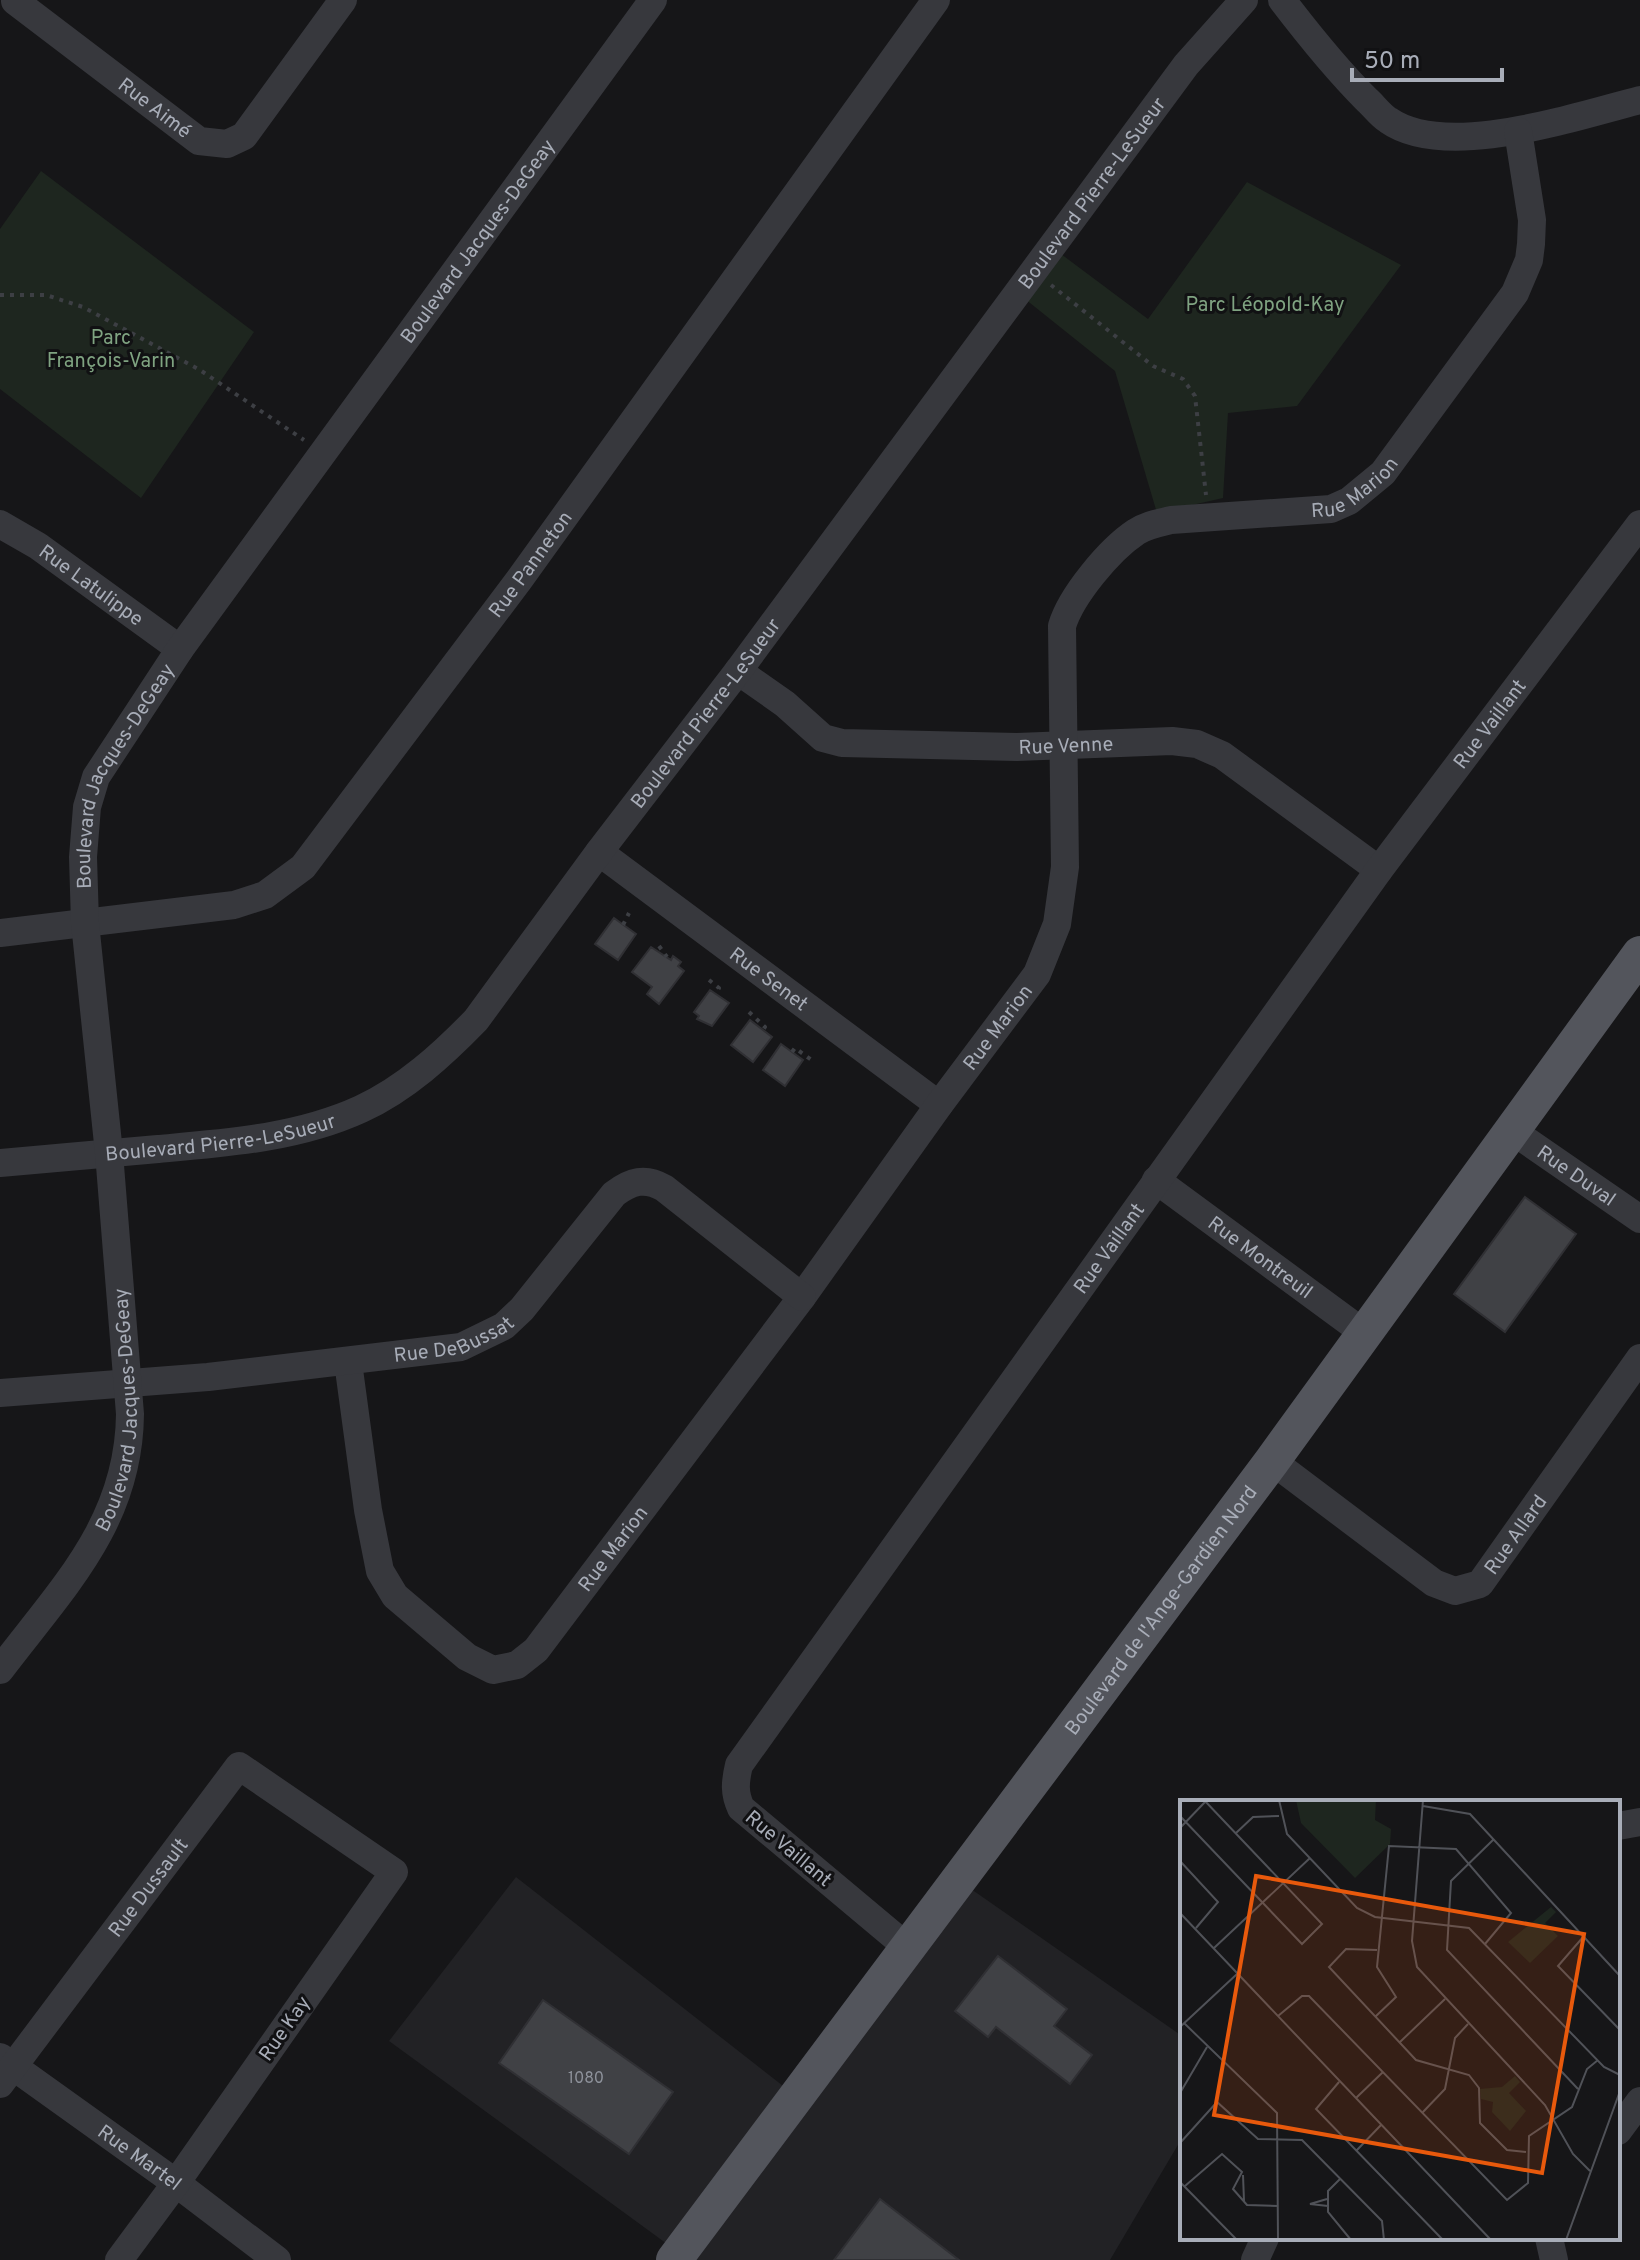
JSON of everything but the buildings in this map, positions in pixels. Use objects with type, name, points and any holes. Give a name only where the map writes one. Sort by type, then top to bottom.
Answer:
[{"type":"main road","name":"Boulevard de l'Ange-Gardien Nord","points":[[674,2260],[1272,1461],[1514,1132],[1640,954]]},
{"type":"street","name":"Rue Aimé","points":[[10,7],[199,141],[227,144],[244,136],[343,0]]},
{"type":"street","name":"Boulevard Jacques-DeGeay","points":[[0,1670],[93,1548],[112,1510],[130,1439],[109,1153],[85,923],[83,857],[87,807],[96,777],[180,649],[653,0]]},
{"type":"street","name":"Rue Panneton","points":[[0,933],[234,905],[265,895],[303,867],[519,580],[936,0]]},
{"type":"street","name":"Boulevard Pierre-LeSueur","points":[[0,1163],[247,1141],[302,1129],[362,1109],[415,1076],[476,1020],[1186,65],[1244,0]]},
{"type":"street","points":[[1282,0],[1316,45],[1388,120],[1412,131],[1452,137],[1518,131],[1640,100]]},
{"type":"street","name":"Rue Marion","points":[[348,1362],[368,1510],[380,1571],[395,1596],[467,1657],[493,1670],[517,1665],[536,1650],[802,1297],[1037,974],[1057,924],[1065,867],[1062,626],[1073,602],[1110,555],[1137,531],[1171,520],[1331,509],[1349,501],[1383,473],[1515,293],[1529,260],[1532,220],[1518,131]]},
{"type":"street","name":"Rue Latulippe","points":[[0,524],[38,546],[180,649]]},
{"type":"street","name":"Rue Vaillant","points":[[907,1947],[741,1808],[735,1783],[739,1765],[1379,870],[1640,524]]},
{"type":"street","name":"Rue Venne","points":[[738,671],[785,704],[823,738],[842,743],[1063,746],[1172,741],[1197,744],[1222,755],[1379,870]]},
{"type":"street","name":"Rue Senet","points":[[599,852],[939,1105]]},
{"type":"street","name":"Rue Duval","points":[[1514,1132],[1640,1219]]},
{"type":"street","name":"Rue Montreuil","points":[[1156,1180],[1364,1333]]},
{"type":"street","name":"Rue DeBussat","points":[[0,1393],[348,1362],[461,1347],[504,1326],[522,1309],[614,1194],[639,1181],[652,1182],[664,1188],[802,1297]]},
{"type":"street","name":"Rue Allard","points":[[1272,1461],[1434,1583],[1455,1591],[1480,1584],[1640,1358]]},
{"type":"street","name":"Rue Dussault","points":[[4,2069],[239,1766],[317,1819]]},
{"type":"street","name":"Rue Kay","points":[[119,2260],[394,1872],[317,1819]]},
{"type":"street","points":[[1620,1826],[1640,1822]]},
{"type":"street","name":"Rue Martel","points":[[4,2069],[176,2183],[277,2260]]},
{"type":"street","points":[[1620,2128],[1640,2101]]},
{"type":"street","points":[[1255,2260],[1264,2240]]},
{"type":"street","points":[[1549,2240],[1554,2260]]},
{"type":"path","points":[[1034,271],[1153,366],[1183,379],[1195,396],[1209,517]]},
{"type":"path","points":[[0,295],[46,295],[83,307],[200,370],[323,452]]},
{"type":"path","points":[[623,925],[629,913]]},
{"type":"path","points":[[659,946],[667,957]]},
{"type":"path","points":[[709,980],[719,988],[716,994]]},
{"type":"path","points":[[749,1012],[765,1027],[763,1030]]},
{"type":"path","points":[[792,1052],[795,1048],[813,1061]]},
{"type":"shaded area","points":[[516,1877],[810,2107],[971,1889],[1180,2035],[1180,2141],[1110,2260],[689,2260],[389,2041]]},
{"type":"green space","name":"Parc François-Varin","points":[[41,171],[254,332],[141,498],[0,389],[0,229]]},
{"type":"green space","name":"Parc Léopold-Kay","points":[[1247,182],[1401,265],[1297,406],[1228,413],[1223,498],[1157,513],[1115,371],[1025,299],[1061,254],[1148,319]]}]
